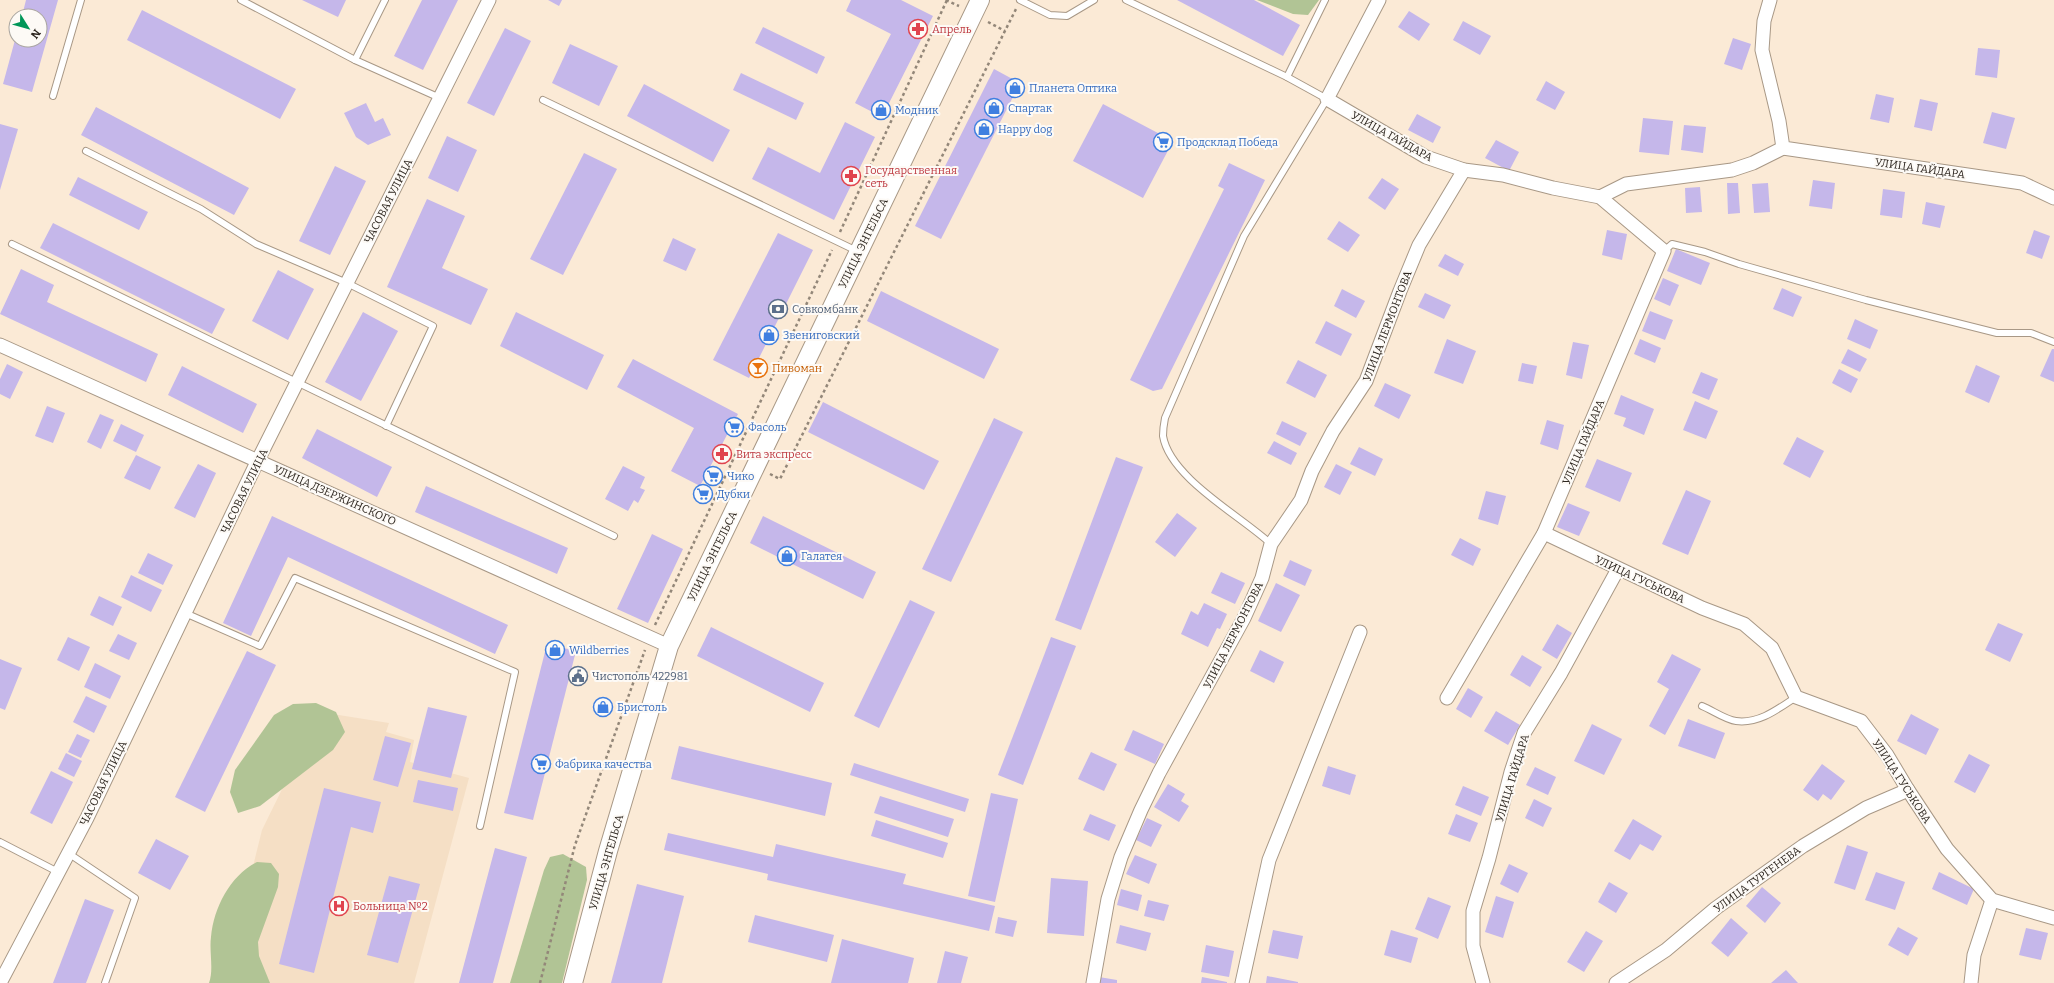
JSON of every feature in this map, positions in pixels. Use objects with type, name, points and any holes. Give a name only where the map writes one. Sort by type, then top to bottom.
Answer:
[{"type":"main road","name":"УЛИЦА ЭНГЕЛЬСА","points":[[573,983],[608,851],[669,646],[980,0]]},
{"type":"street","name":"ЧАСОВАЯ УЛИЦА","points":[[0,983],[68,853],[258,460],[489,0]]},
{"type":"street","points":[[1328,99],[1380,0]]},
{"type":"street","points":[[1600,197],[1626,184],[1732,170],[1752,163],[1783,148],[1780,122],[1762,50],[1764,21],[1770,0]]},
{"type":"street","name":"УЛИЦА ГАЙДАРА","points":[[1328,99],[1426,157],[1464,170],[1503,175],[1553,188],[1600,197],[1664,252],[1544,533],[1447,698]]},
{"type":"street","name":"УЛИЦА ГАЙДАРА","points":[[1783,148],[2022,183],[2054,198]]},
{"type":"street","name":"УЛИЦА ЛЕРМОНТОВА","points":[[1093,983],[1108,899],[1121,857],[1159,773],[1244,618],[1262,578],[1270,544],[1301,500],[1312,471],[1333,431],[1366,381],[1419,245],[1464,170]]},
{"type":"street","name":"УЛИЦА ДЗЕРЖИНСКОГО","points":[[0,345],[669,646]]},
{"type":"street","name":"УЛИЦА ГУСЬКОВА","points":[[1544,533],[1702,608],[1744,624],[1772,648],[1796,697],[1861,721],[1887,755],[1947,849],[1992,900]]},
{"type":"street","name":"УЛИЦА ГАЙДАРА","points":[[1483,983],[1473,946],[1473,911],[1489,858],[1511,772],[1524,733],[1561,673],[1618,569]]},
{"type":"street","points":[[1242,983],[1269,860],[1360,632]]},
{"type":"street","name":"УЛИЦА ТУРГЕНЕВА","points":[[1616,983],[1666,950],[1716,908],[1803,846],[1866,808],[1908,790]]},
{"type":"street","points":[[1971,983],[1974,955],[1992,900],[2054,918]]},
{"type":"lane","points":[[53,96],[81,0]]},
{"type":"lane","points":[[241,0],[355,60],[440,98]]},
{"type":"lane","points":[[355,60],[385,0]]},
{"type":"lane","points":[[1020,0],[1050,15],[1067,16],[1094,0]]},
{"type":"lane","points":[[1126,0],[1287,77],[1328,99],[1244,236],[1165,418],[1164,436],[1170,454],[1183,471],[1214,501],[1256,530],[1270,544]]},
{"type":"lane","points":[[1287,77],[1325,0]]},
{"type":"lane","points":[[543,100],[859,252]]},
{"type":"lane","points":[[86,151],[201,209],[256,244],[347,283],[432,326],[386,426]]},
{"type":"lane","points":[[12,244],[614,536]]},
{"type":"lane","points":[[1664,252],[1672,244],[1705,252],[1739,264],[1866,300],[1997,333],[2032,334],[2054,342]]},
{"type":"lane","points":[[185,613],[260,646],[295,578],[515,672],[480,826]]},
{"type":"lane","points":[[1702,706],[1736,721],[1754,720],[1775,712],[1796,697]]},
{"type":"lane","points":[[0,842],[58,872]]},
{"type":"lane","points":[[68,853],[135,898],[105,983]]},
{"type":"path","points":[[736,454],[780,479],[1020,0]]},
{"type":"shaded area","name":"Больница №2","points":[[320,712],[389,723],[386,732],[414,740],[410,762],[469,778],[414,983],[224,983],[262,830]]},
{"type":"green space","points":[[1257,0],[1319,0],[1308,15],[1293,14]]},
{"type":"green space","points":[[316,703],[336,712],[345,732],[333,750],[260,806],[238,813],[230,792],[235,770],[274,715],[293,704]]},
{"type":"green space","points":[[563,854],[586,867],[587,880],[562,983],[510,983],[544,870],[550,857]]},
{"type":"green space","points":[[257,862],[271,863],[279,874],[278,887],[258,942],[259,956],[270,983],[209,983],[211,972],[211,937],[220,904],[231,884],[247,868]]},
{"type":"building","points":[[26,0],[58,0],[48,35],[48,8],[24,8]]},
{"type":"building","points":[[302,0],[346,0],[338,17]]},
{"type":"building","points":[[422,0],[458,0],[423,70],[394,56]]},
{"type":"building","points":[[548,0],[562,0],[559,6]]},
{"type":"building","points":[[851,0],[901,0],[933,16],[882,117],[855,103],[891,34],[846,11]]},
{"type":"building","points":[[1177,0],[1254,0],[1300,25],[1283,56]]},
{"type":"building","points":[[142,10],[296,89],[280,119],[127,40]]},
{"type":"building","points":[[1409,11],[1430,24],[1419,41],[1398,27]]},
{"type":"building","points":[[1463,21],[1491,36],[1480,55],[1453,40]]},
{"type":"building","points":[[763,27],[825,57],[817,74],[755,43]]},
{"type":"building","points":[[505,28],[531,41],[494,116],[467,103]]},
{"type":"building","points":[[1733,38],[1751,44],[1742,70],[1724,64]]},
{"type":"building","points":[[570,44],[618,66],[599,106],[552,83]]},
{"type":"building","points":[[13,48],[44,48],[32,92],[3,84]]},
{"type":"building","points":[[1978,48],[2000,50],[1997,78],[1975,75]]},
{"type":"building","points":[[994,69],[1020,83],[941,239],[915,226]]},
{"type":"building","points":[[741,73],[804,103],[796,120],[733,90]]},
{"type":"building","points":[[1546,81],[1565,92],[1555,110],[1536,100]]},
{"type":"building","points":[[644,84],[730,130],[713,162],[627,116]]},
{"type":"building","points":[[1876,94],[1894,98],[1889,123],[1870,119]]},
{"type":"building","points":[[1920,99],[1938,103],[1932,131],[1914,127]]},
{"type":"building","points":[[366,103],[375,122],[383,118],[391,135],[368,145],[356,137],[344,113]]},
{"type":"building","points":[[1103,104],[1173,141],[1143,198],[1073,161]]},
{"type":"building","points":[[96,107],[249,188],[234,215],[81,135]]},
{"type":"building","points":[[1992,112],[2015,118],[2006,149],[1983,143]]},
{"type":"building","points":[[1417,114],[1441,127],[1433,143],[1408,130]]},
{"type":"building","points":[[1643,118],[1673,121],[1669,155],[1639,152]]},
{"type":"building","points":[[845,122],[875,137],[834,220],[752,179],[768,147],[820,173]]},
{"type":"building","points":[[0,124],[18,129],[0,190]]},
{"type":"building","points":[[1684,125],[1706,127],[1703,153],[1681,150]]},
{"type":"building","points":[[447,136],[477,150],[458,192],[428,178]]},
{"type":"building","points":[[1496,140],[1519,152],[1509,171],[1485,158]]},
{"type":"building","points":[[584,153],[617,169],[563,275],[530,259]]},
{"type":"building","points":[[1229,163],[1265,180],[1162,389],[1153,391],[1130,380],[1224,189],[1218,186]]},
{"type":"building","points":[[335,166],[366,181],[330,255],[299,241]]},
{"type":"building","points":[[78,177],[148,212],[139,230],[69,195]]},
{"type":"building","points":[[1382,178],[1399,189],[1385,210],[1368,198]]},
{"type":"building","points":[[1813,180],[1835,183],[1832,209],[1809,206]]},
{"type":"building","points":[[1727,183],[1738,183],[1740,213],[1728,214]]},
{"type":"building","points":[[1768,183],[1770,212],[1754,213],[1752,184]]},
{"type":"building","points":[[1700,187],[1702,212],[1686,213],[1685,188]]},
{"type":"building","points":[[1883,189],[1905,192],[1902,218],[1880,215]]},
{"type":"building","points":[[427,199],[465,216],[442,268],[488,289],[471,325],[387,287]]},
{"type":"building","points":[[1926,202],[1945,206],[1940,228],[1922,224]]},
{"type":"building","points":[[1339,221],[1360,235],[1348,252],[1327,239]]},
{"type":"building","points":[[53,223],[225,309],[212,334],[40,248]]},
{"type":"building","points":[[1607,230],[1627,234],[1622,260],[1602,255]]},
{"type":"building","points":[[2034,230],[2050,236],[2042,259],[2026,253]]},
{"type":"building","points":[[778,233],[813,250],[749,378],[713,360]]},
{"type":"building","points":[[673,238],[696,249],[686,271],[663,261]]},
{"type":"building","points":[[1676,249],[1710,263],[1701,285],[1667,271]]},
{"type":"building","points":[[1445,254],[1464,264],[1458,276],[1438,266]]},
{"type":"building","points":[[21,269],[54,285],[47,302],[158,354],[146,382],[0,314]]},
{"type":"building","points":[[278,270],[314,289],[288,340],[252,321]]},
{"type":"building","points":[[1663,278],[1679,285],[1670,306],[1654,299]]},
{"type":"building","points":[[1782,288],[1802,297],[1793,317],[1773,309]]},
{"type":"building","points":[[1342,289],[1365,301],[1356,318],[1334,306]]},
{"type":"building","points":[[881,291],[999,349],[984,379],[867,321]]},
{"type":"building","points":[[1425,293],[1451,305],[1444,319],[1418,307]]},
{"type":"building","points":[[1650,311],[1673,320],[1665,340],[1642,331]]},
{"type":"building","points":[[363,312],[398,331],[361,401],[325,382]]},
{"type":"building","points":[[516,312],[604,355],[587,390],[500,346]]},
{"type":"building","points":[[1855,319],[1878,330],[1870,349],[1847,339]]},
{"type":"building","points":[[1326,321],[1352,334],[1341,356],[1315,343]]},
{"type":"building","points":[[1447,339],[1476,351],[1463,384],[1434,373]]},
{"type":"building","points":[[1640,339],[1661,348],[1655,363],[1634,354]]},
{"type":"building","points":[[1573,342],[1589,345],[1582,379],[1566,375]]},
{"type":"building","points":[[1848,349],[1867,359],[1860,372],[1841,363]]},
{"type":"building","points":[[2052,349],[2054,349],[2054,382],[2040,376]]},
{"type":"building","points":[[633,359],[738,414],[700,486],[671,471],[694,428],[617,387]]},
{"type":"building","points":[[1298,360],[1327,375],[1315,398],[1286,383]]},
{"type":"building","points":[[1522,363],[1537,366],[1533,384],[1518,381]]},
{"type":"building","points":[[7,364],[23,372],[10,399],[0,394],[0,379]]},
{"type":"building","points":[[1976,365],[2000,376],[1989,403],[1965,392]]},
{"type":"building","points":[[182,366],[257,404],[243,433],[168,395]]},
{"type":"building","points":[[1839,369],[1858,379],[1851,393],[1832,383]]},
{"type":"building","points":[[1701,372],[1718,379],[1709,400],[1692,393]]},
{"type":"building","points":[[1385,383],[1411,395],[1399,419],[1374,406]]},
{"type":"building","points":[[1621,395],[1654,409],[1644,435],[1623,426],[1626,418],[1614,414]]},
{"type":"building","points":[[1695,401],[1718,411],[1706,439],[1683,430]]},
{"type":"building","points":[[823,402],[939,461],[924,490],[808,432]]},
{"type":"building","points":[[47,406],[65,413],[53,443],[35,436]]},
{"type":"building","points":[[100,414],[114,420],[101,449],[87,442]]},
{"type":"building","points":[[994,418],[1023,432],[951,582],[922,569]]},
{"type":"building","points":[[1547,420],[1564,425],[1558,450],[1540,444]]},
{"type":"building","points":[[1282,421],[1307,433],[1300,446],[1276,434]]},
{"type":"building","points":[[121,424],[144,435],[136,452],[113,441]]},
{"type":"building","points":[[317,429],[392,467],[377,497],[302,458]]},
{"type":"building","points":[[1797,437],[1824,451],[1810,478],[1783,464]]},
{"type":"building","points":[[1274,441],[1297,453],[1291,465],[1267,453]]},
{"type":"building","points":[[1359,447],[1383,459],[1375,476],[1350,464]]},
{"type":"building","points":[[136,455],[161,467],[150,490],[124,478]]},
{"type":"building","points":[[1116,457],[1143,467],[1081,630],[1055,620]]},
{"type":"building","points":[[1597,459],[1632,473],[1620,502],[1585,487]]},
{"type":"building","points":[[198,464],[216,473],[195,518],[174,508]]},
{"type":"building","points":[[1336,464],[1352,472],[1340,495],[1324,487]]},
{"type":"building","points":[[623,466],[645,477],[640,488],[645,490],[638,503],[634,500],[628,511],[605,499]]},
{"type":"building","points":[[426,486],[568,548],[557,574],[415,512]]},
{"type":"building","points":[[1686,490],[1711,501],[1688,555],[1662,544]]},
{"type":"building","points":[[1486,491],[1506,496],[1498,525],[1478,519]]},
{"type":"building","points":[[1568,503],[1590,512],[1579,536],[1557,527]]},
{"type":"building","points":[[1177,513],[1197,528],[1175,557],[1155,542]]},
{"type":"building","points":[[272,516],[508,625],[495,654],[288,557],[251,636],[223,623]]},
{"type":"building","points":[[763,516],[876,572],[863,599],[750,543]]},
{"type":"building","points":[[652,534],[683,549],[648,623],[617,609]]},
{"type":"building","points":[[1460,538],[1481,549],[1473,566],[1451,555]]},
{"type":"building","points":[[148,553],[173,565],[163,585],[138,573]]},
{"type":"building","points":[[1290,560],[1312,570],[1305,586],[1283,576]]},
{"type":"building","points":[[1221,572],[1245,583],[1235,604],[1211,593]]},
{"type":"building","points":[[131,575],[162,590],[151,612],[121,597]]},
{"type":"building","points":[[1276,583],[1300,595],[1281,632],[1258,621]]},
{"type":"building","points":[[99,596],[122,607],[113,626],[90,615]]},
{"type":"building","points":[[910,600],[935,612],[879,728],[854,716]]},
{"type":"building","points":[[1204,603],[1227,614],[1220,629],[1217,628],[1208,647],[1181,634],[1191,611],[1198,615]]},
{"type":"building","points":[[1998,623],[2023,634],[2010,662],[1985,650]]},
{"type":"building","points":[[1557,624],[1572,633],[1557,659],[1542,650]]},
{"type":"building","points":[[711,627],[824,683],[810,712],[697,656]]},
{"type":"building","points":[[118,634],[137,643],[129,660],[109,651]]},
{"type":"building","points":[[68,637],[90,647],[79,671],[57,660]]},
{"type":"building","points":[[1051,637],[1076,646],[1023,785],[998,775]]},
{"type":"building","points":[[547,644],[576,651],[533,820],[504,813]]},
{"type":"building","points":[[1260,650],[1284,662],[1274,683],[1250,671]]},
{"type":"building","points":[[247,651],[276,665],[205,812],[175,797]]},
{"type":"building","points":[[1672,654],[1701,669],[1665,735],[1649,726],[1669,689],[1657,682]]},
{"type":"building","points":[[1522,655],[1542,667],[1530,687],[1510,675]]},
{"type":"building","points":[[0,659],[22,668],[5,710],[0,708]]},
{"type":"building","points":[[95,663],[121,676],[110,699],[84,687]]},
{"type":"building","points":[[1468,688],[1483,697],[1471,718],[1456,709]]},
{"type":"building","points":[[86,696],[107,706],[94,733],[73,722]]},
{"type":"building","points":[[428,707],[467,716],[451,778],[412,769]]},
{"type":"building","points":[[1496,711],[1520,725],[1508,745],[1484,731]]},
{"type":"building","points":[[1911,714],[1939,729],[1926,755],[1897,741]]},
{"type":"building","points":[[1688,719],[1725,733],[1715,759],[1678,746]]},
{"type":"building","points":[[1592,724],[1622,739],[1604,775],[1574,761]]},
{"type":"building","points":[[1133,730],[1164,744],[1155,764],[1124,750]]},
{"type":"building","points":[[77,734],[90,740],[81,758],[68,752]]},
{"type":"building","points":[[385,736],[411,743],[398,787],[373,780]]},
{"type":"building","points":[[679,746],[832,783],[825,816],[671,779]]},
{"type":"building","points":[[1091,752],[1117,764],[1104,791],[1078,779]]},
{"type":"building","points":[[66,753],[82,761],[74,777],[58,769]]},
{"type":"building","points":[[1969,754],[1990,765],[1975,793],[1954,782]]},
{"type":"building","points":[[854,763],[969,799],[965,812],[850,775]]},
{"type":"building","points":[[1822,764],[1845,781],[1831,800],[1823,794],[1818,801],[1803,790]]},
{"type":"building","points":[[1328,766],[1356,775],[1350,795],[1322,786]]},
{"type":"building","points":[[1535,767],[1556,777],[1548,795],[1526,785]]},
{"type":"building","points":[[51,771],[73,782],[52,824],[30,813]]},
{"type":"building","points":[[418,780],[458,788],[453,811],[413,802]]},
{"type":"building","points":[[1168,784],[1185,794],[1181,801],[1189,806],[1179,822],[1154,807]]},
{"type":"building","points":[[1463,786],[1489,797],[1481,816],[1455,805]]},
{"type":"building","points":[[324,788],[381,802],[373,833],[351,827],[314,973],[279,964]]},
{"type":"building","points":[[991,793],[1018,799],[995,902],[968,896]]},
{"type":"building","points":[[880,796],[954,819],[948,837],[874,813]]},
{"type":"building","points":[[1534,799],[1552,808],[1543,827],[1525,818]]},
{"type":"building","points":[[1090,814],[1116,825],[1109,841],[1083,830]]},
{"type":"building","points":[[1456,814],[1478,823],[1470,842],[1448,834]]},
{"type":"building","points":[[1147,818],[1162,825],[1151,847],[1136,840]]},
{"type":"building","points":[[1633,819],[1662,836],[1653,851],[1640,844],[1630,860],[1614,851]]},
{"type":"building","points":[[876,820],[948,843],[943,858],[871,836]]},
{"type":"building","points":[[668,833],[773,857],[776,844],[906,874],[903,884],[995,906],[989,931],[767,880],[768,874],[664,850]]},
{"type":"building","points":[[156,839],[189,856],[170,890],[138,873]]},
{"type":"building","points":[[1847,845],[1868,852],[1855,890],[1834,883]]},
{"type":"building","points":[[495,848],[527,857],[493,983],[459,983]]},
{"type":"building","points":[[1135,855],[1157,864],[1149,884],[1126,874]]},
{"type":"building","points":[[1509,864],[1528,873],[1518,893],[1500,884]]},
{"type":"building","points":[[1876,872],[1905,882],[1895,910],[1865,900]]},
{"type":"building","points":[[1939,872],[1974,889],[1967,905],[1932,889]]},
{"type":"building","points":[[389,876],[420,884],[398,963],[367,955]]},
{"type":"building","points":[[1051,878],[1088,881],[1084,936],[1047,933]]},
{"type":"building","points":[[1609,882],[1628,893],[1616,913],[1598,902]]},
{"type":"building","points":[[637,884],[684,896],[662,983],[611,983]]},
{"type":"building","points":[[1762,887],[1781,903],[1765,923],[1746,906]]},
{"type":"building","points":[[1121,889],[1142,895],[1138,911],[1117,905]]},
{"type":"building","points":[[1496,896],[1514,902],[1503,938],[1485,932]]},
{"type":"building","points":[[1428,897],[1451,906],[1438,939],[1415,929]]},
{"type":"building","points":[[85,899],[114,910],[86,983],[53,983]]},
{"type":"building","points":[[1148,900],[1169,905],[1164,921],[1144,916]]},
{"type":"building","points":[[755,915],[834,935],[827,962],[748,942]]},
{"type":"building","points":[[998,917],[1017,921],[1013,937],[995,933]]},
{"type":"building","points":[[1731,918],[1748,933],[1728,957],[1711,943]]},
{"type":"building","points":[[1120,925],[1151,933],[1146,951],[1116,943]]},
{"type":"building","points":[[1898,927],[1918,938],[1908,956],[1888,945]]},
{"type":"building","points":[[2026,928],[2048,933],[2041,960],[2019,955]]},
{"type":"building","points":[[1273,930],[1303,936],[1298,959],[1268,953]]},
{"type":"building","points":[[1391,930],[1418,938],[1411,963],[1384,955]]},
{"type":"building","points":[[1586,931],[1603,941],[1584,972],[1567,962]]},
{"type":"building","points":[[842,939],[914,958],[908,983],[831,983]]},
{"type":"building","points":[[1206,945],[1234,951],[1229,977],[1201,972]]},
{"type":"building","points":[[945,951],[968,957],[961,983],[937,983]]},
{"type":"building","points":[[1786,970],[1798,983],[1771,983]]},
{"type":"building","points":[[1267,976],[1298,982],[1298,983],[1266,983]]},
{"type":"building","points":[[1099,977],[1117,980],[1117,983],[1098,983]]},
{"type":"building","points":[[1202,977],[1227,982],[1227,983],[1201,983]]},
{"type":"place","name":"Апрель","points":[[918,29]]},
{"type":"place","name":"Планета Оптика","points":[[1015,88]]},
{"type":"place","name":"Спартак","points":[[994,108]]},
{"type":"place","name":"Модник","points":[[881,110]]},
{"type":"place","name":"Happy dog","points":[[984,129]]},
{"type":"place","name":"Продсклад Победа","points":[[1163,142]]},
{"type":"place","name":"Государственная сеть","points":[[851,176]]},
{"type":"place","name":"Совкомбанк","points":[[778,309]]},
{"type":"place","name":"Звениговский","points":[[769,335]]},
{"type":"place","name":"Пивоман","points":[[758,368]]},
{"type":"place","name":"Фасоль","points":[[734,427]]},
{"type":"place","name":"Вита экспресс","points":[[722,454]]},
{"type":"place","name":"Чико","points":[[713,476]]},
{"type":"place","name":"Дубки","points":[[703,494]]},
{"type":"place","name":"Галатея","points":[[787,556]]},
{"type":"place","name":"Wildberries","points":[[555,650]]},
{"type":"place","name":"Чистополь 422981","points":[[578,676]]},
{"type":"place","name":"Бристоль","points":[[603,707]]},
{"type":"place","name":"Фабрика качества","points":[[541,764]]},
{"type":"place","name":"Больница №2","points":[[339,906]]}]
